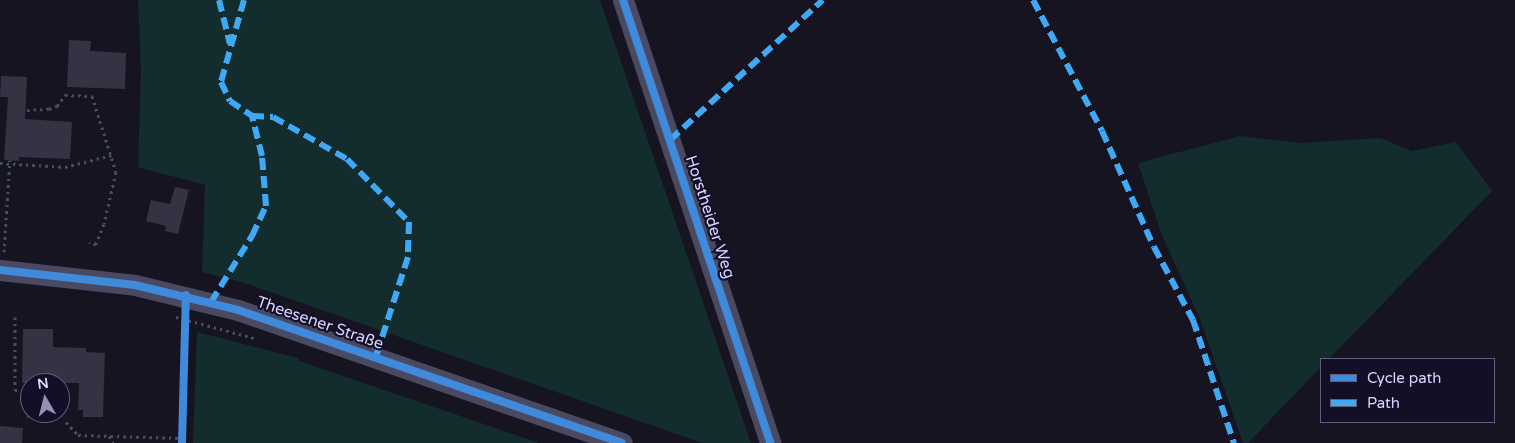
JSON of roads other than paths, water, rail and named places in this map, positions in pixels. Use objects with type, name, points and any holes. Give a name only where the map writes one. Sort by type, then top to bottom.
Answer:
[{"type":"street","name":"Horstheider Weg","points":[[623,0],[770,443]]},
{"type":"street","name":"Theesener Straße","points":[[1,270],[121,282],[186,296],[285,324],[622,443]]}]
